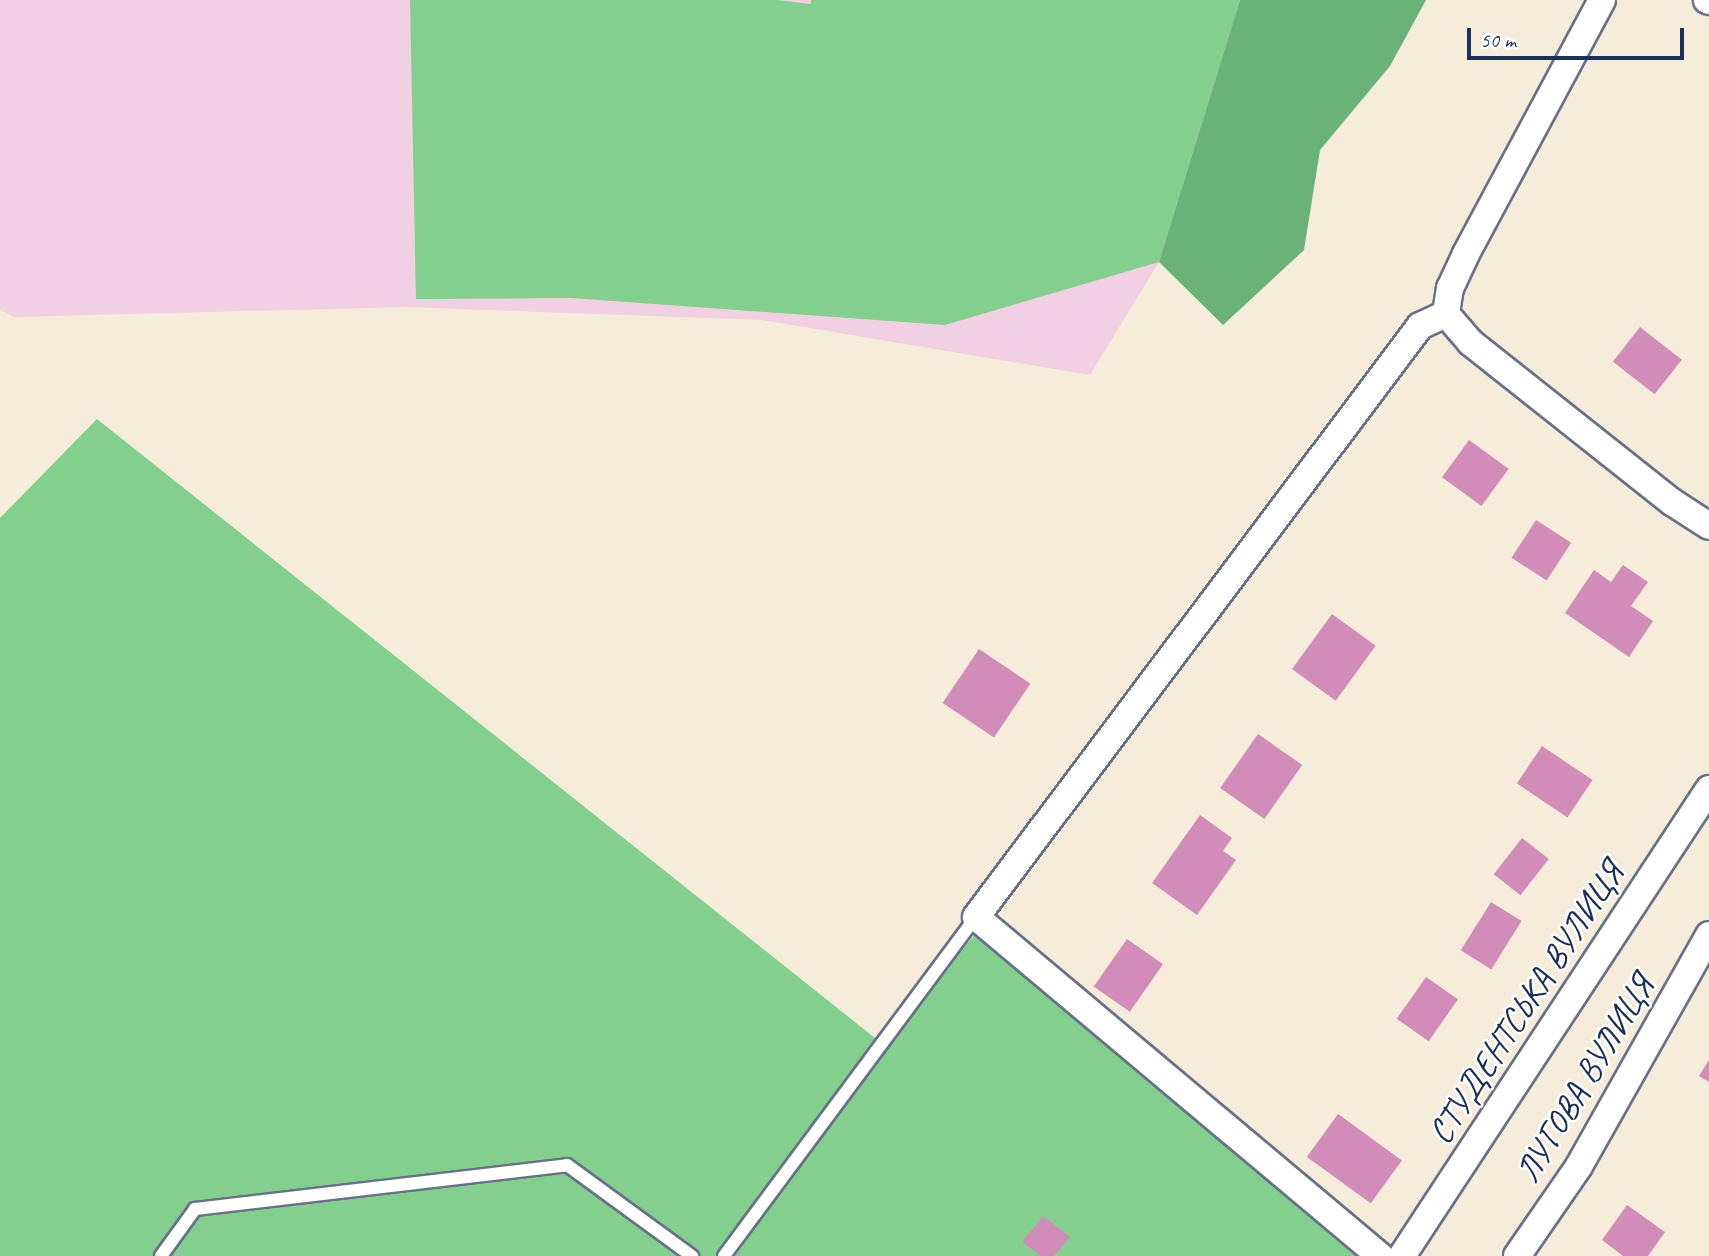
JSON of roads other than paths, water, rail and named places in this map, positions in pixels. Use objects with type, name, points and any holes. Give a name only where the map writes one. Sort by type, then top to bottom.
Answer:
[{"type":"street","points":[[1446,314],[1450,288],[1465,254],[1602,0]]},
{"type":"street","points":[[1446,314],[1471,342],[1709,526]]},
{"type":"street","points":[[1380,1256],[976,916],[1420,326],[1446,314]]},
{"type":"street","name":"СТУДЕНТСЬКА ВУЛИЦЯ","points":[[1402,1256],[1709,789]]},
{"type":"street","name":"ЛУГОВА ВУЛИЦЯ","points":[[1517,1256],[1579,1166],[1709,935]]},
{"type":"lane","points":[[724,1256],[976,916]]},
{"type":"lane","points":[[161,1256],[195,1209],[567,1165],[692,1256]]}]
